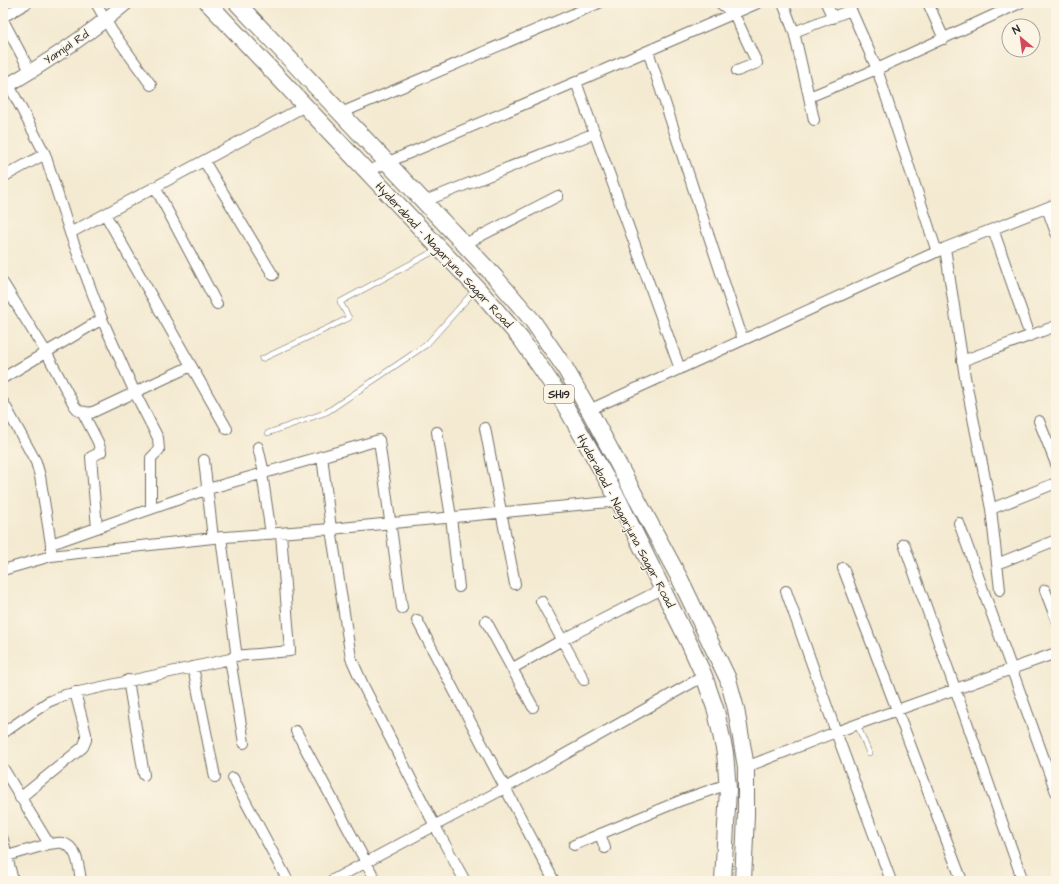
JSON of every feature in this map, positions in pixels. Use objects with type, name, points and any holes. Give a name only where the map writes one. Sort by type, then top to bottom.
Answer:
[{"type":"main road","name":"Yamjal Rd","points":[[6,86],[62,51],[106,20],[126,3]]},
{"type":"main road","name":"Hyderabad - Nagarjuna Sagar Road","points":[[208,3],[438,249],[477,288],[521,339],[558,392],[619,501],[690,645],[704,676],[716,711],[724,746],[728,784],[723,881]]},
{"type":"main road","name":"Hyderabad - Nagarjuna Sagar Road","points":[[237,3],[386,163],[425,201],[496,277],[532,320],[565,368],[590,410],[680,579],[728,678],[736,709],[746,767],[746,815],[743,881]]},
{"type":"street","points":[[27,3],[3,19],[30,71]]},
{"type":"street","points":[[96,3],[151,85]]},
{"type":"street","points":[[341,113],[599,3]]},
{"type":"street","points":[[720,3],[734,14],[757,63],[737,71]]},
{"type":"street","points":[[367,172],[758,3]]},
{"type":"street","points":[[783,3],[794,32],[814,120]]},
{"type":"street","points":[[826,3],[833,18]]},
{"type":"street","points":[[928,3],[944,39]]},
{"type":"street","points":[[809,97],[877,69],[1020,3]]},
{"type":"street","points":[[794,32],[851,10],[877,69],[941,250],[991,509],[1000,590]]},
{"type":"street","points":[[648,51],[743,340]]},
{"type":"street","points":[[576,82],[680,369]]},
{"type":"street","points":[[6,86],[45,154],[70,233],[102,319],[135,392],[158,438],[160,450],[151,458],[152,509]]},
{"type":"street","points":[[70,233],[305,106]]},
{"type":"street","points":[[425,201],[595,133]]},
{"type":"street","points":[[3,177],[45,154]]},
{"type":"street","points":[[204,161],[273,275]]},
{"type":"street","points":[[156,187],[217,304]]},
{"type":"street","points":[[465,244],[558,196]]},
{"type":"street","points":[[590,410],[941,250],[1051,206],[1056,233]]},
{"type":"street","points":[[104,214],[227,429]]},
{"type":"street","points":[[993,230],[1027,327]]},
{"type":"street","points":[[3,282],[46,352],[74,406],[79,412],[91,413],[191,366]]},
{"type":"street","points":[[3,378],[102,319]]},
{"type":"street","points":[[962,361],[1056,326]]},
{"type":"street","points":[[3,402],[36,462],[40,476],[51,544],[51,556]]},
{"type":"street","points":[[83,413],[98,442],[101,452],[91,457],[97,528]]},
{"type":"street","points":[[1039,421],[1056,464]]},
{"type":"street","points":[[485,428],[515,584]]},
{"type":"street","points":[[437,432],[451,517],[460,586]]},
{"type":"street","points":[[51,544],[208,489],[380,440],[402,608]]},
{"type":"street","points":[[3,733],[48,702],[75,692],[193,667],[232,657],[290,652],[276,534],[258,447]]},
{"type":"street","points":[[322,456],[331,529],[351,658],[364,687],[435,826],[465,881]]},
{"type":"street","points":[[204,460],[236,651],[232,657],[244,743]]},
{"type":"street","points":[[991,509],[1056,483]]},
{"type":"street","points":[[3,570],[51,556],[217,538],[331,529],[619,501]]},
{"type":"street","points":[[959,523],[1056,792]]},
{"type":"street","points":[[998,564],[1056,540]]},
{"type":"street","points":[[904,544],[1023,881]]},
{"type":"street","points":[[843,568],[962,881]]},
{"type":"street","points":[[513,668],[562,640],[662,589]]},
{"type":"street","points":[[1045,590],[1056,619]]},
{"type":"street","points":[[786,591],[891,881]]},
{"type":"street","points":[[541,601],[584,680]]},
{"type":"street","points":[[417,620],[554,881]]},
{"type":"street","points":[[486,621],[534,707]]},
{"type":"street","points":[[746,767],[857,724],[1056,654]]},
{"type":"street","points":[[193,667],[214,777]]},
{"type":"street","points":[[331,881],[506,788],[704,676]]},
{"type":"street","points":[[128,680],[144,776]]},
{"type":"street","points":[[20,798],[83,747],[86,740],[86,734],[75,692]]},
{"type":"street","points":[[296,731],[376,881]]},
{"type":"street","points":[[3,768],[49,844]]},
{"type":"street","points":[[233,778],[288,881]]},
{"type":"street","points":[[574,845],[682,800],[728,784]]},
{"type":"street","points":[[600,834],[605,848]]},
{"type":"street","points":[[3,840],[13,881]]},
{"type":"street","points":[[8,856],[49,844],[62,843],[69,846],[76,855],[81,881]]},
{"type":"lane","points":[[262,359],[349,318],[340,302],[438,249]]},
{"type":"lane","points":[[268,433],[327,412],[426,345],[477,288]]},
{"type":"lane","points":[[857,724],[869,753]]}]
